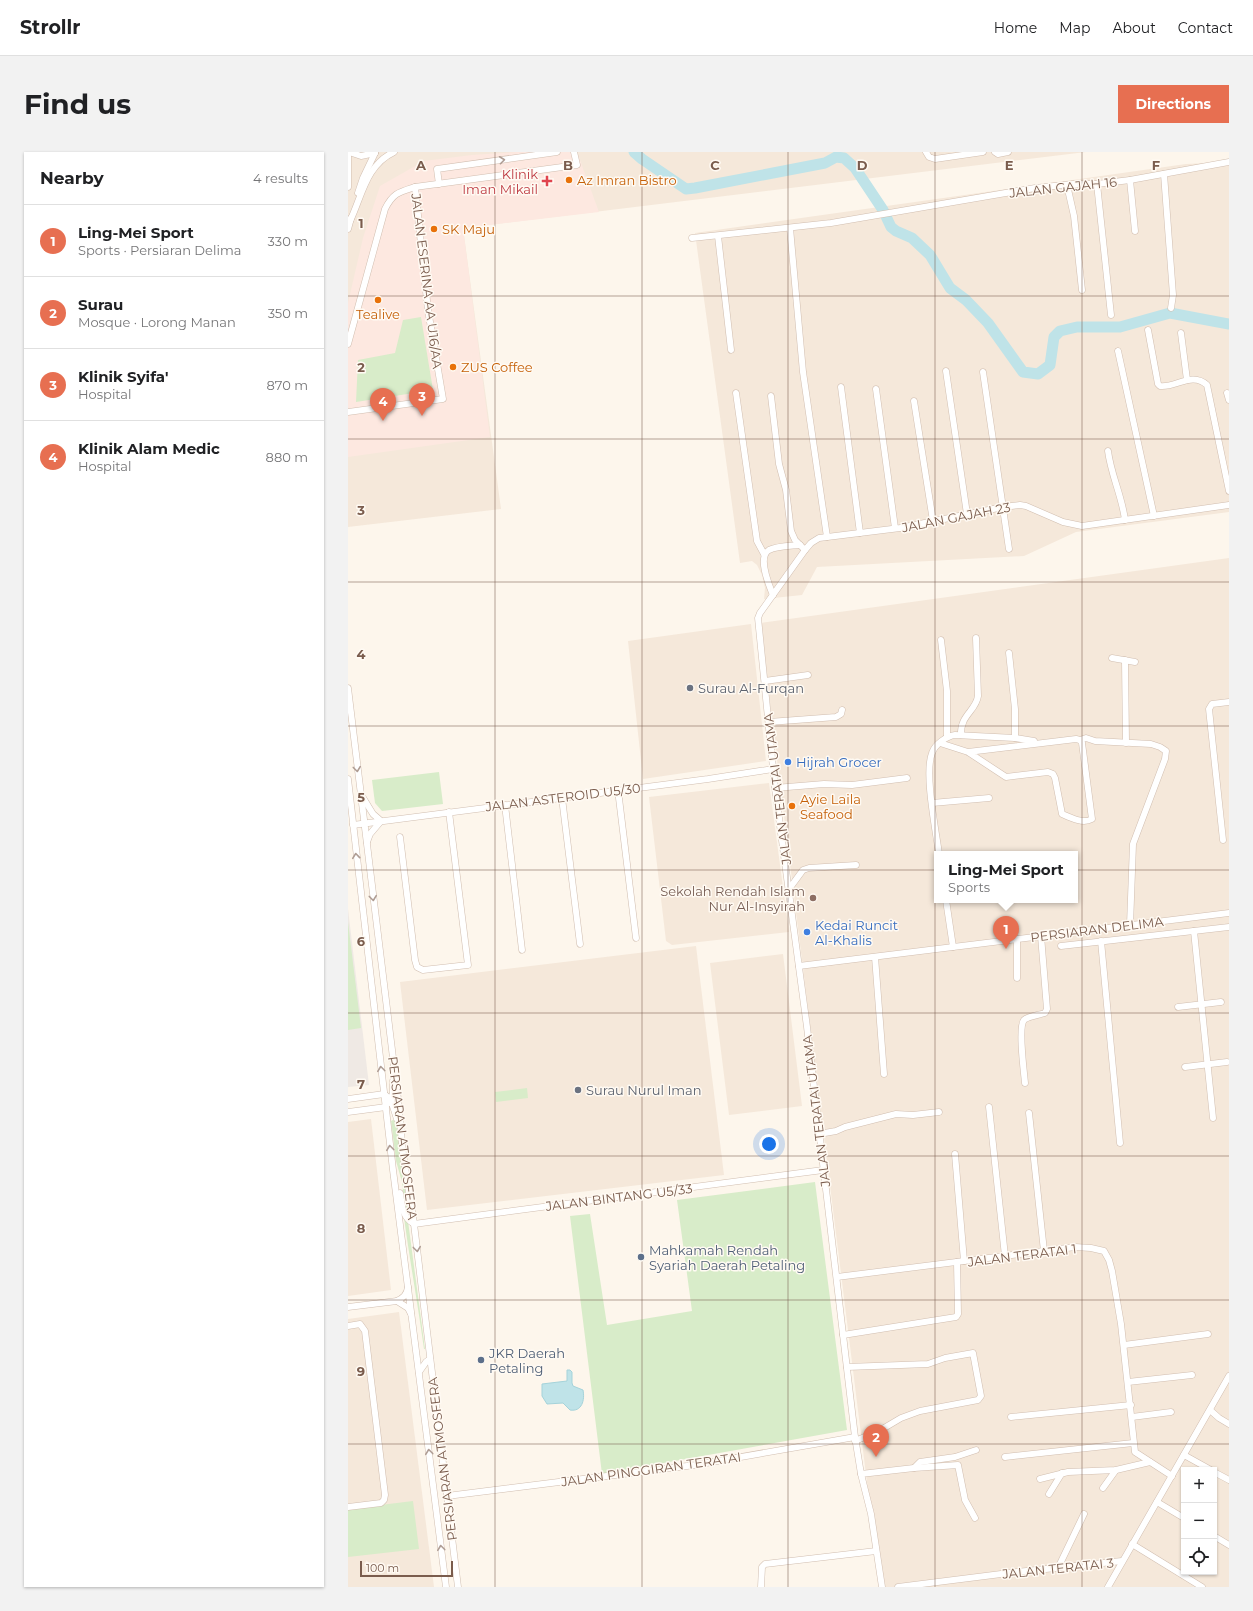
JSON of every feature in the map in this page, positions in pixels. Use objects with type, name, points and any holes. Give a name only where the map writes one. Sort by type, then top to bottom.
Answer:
[{"type":"street","points":[[348,152],[362,156],[376,152]]},
{"type":"street","points":[[348,229],[363,178],[376,152]]},
{"type":"street","points":[[350,221],[372,169],[383,158],[394,152]]},
{"type":"street","points":[[439,184],[437,169],[557,152]]},
{"type":"street","points":[[348,344],[385,209],[390,198],[400,191],[415,187],[577,165],[574,152]]},
{"type":"street","points":[[926,152],[929,157],[936,159],[983,152]]},
{"type":"street","points":[[995,152],[998,154],[1008,152]]},
{"type":"street","points":[[348,156],[348,187]]},
{"type":"street","name":"JALAN GAJAH 16","points":[[692,238],[831,223],[1035,188],[1130,180],[1229,162]]},
{"type":"street","points":[[1164,174],[1174,294],[1170,308]]},
{"type":"street","points":[[1130,180],[1135,231]]},
{"type":"street","points":[[1096,184],[1111,315]]},
{"type":"street","points":[[1067,185],[1074,216],[1082,290]]},
{"type":"street","name":"JALAN ESERINA AA U16/AA","points":[[348,412],[443,399],[428,310],[415,187]]},
{"type":"street","points":[[790,228],[803,372],[827,537]]},
{"type":"street","points":[[718,236],[731,350]]},
{"type":"street","points":[[1148,330],[1158,385],[1162,387],[1187,380],[1198,380],[1203,382],[1209,391],[1229,491]]},
{"type":"street","points":[[1181,332],[1187,380]]},
{"type":"street","points":[[1118,352],[1154,516]]},
{"type":"street","points":[[946,371],[967,514]]},
{"type":"street","points":[[983,372],[1009,549]]},
{"type":"street","points":[[841,387],[860,532]]},
{"type":"street","points":[[876,389],[895,528]]},
{"type":"street","points":[[736,393],[757,541],[764,554],[763,562],[773,595]]},
{"type":"street","points":[[1227,393],[1229,400]]},
{"type":"street","points":[[771,396],[779,464],[786,490],[791,531],[795,540],[803,548]]},
{"type":"street","points":[[914,401],[933,521]]},
{"type":"street","points":[[1108,451],[1110,466],[1122,502],[1125,520]]},
{"type":"street","name":"JALAN GAJAH 23","points":[[759,633],[758,618],[803,548],[815,540],[860,532],[895,528],[1020,505],[1026,506],[1063,522],[1082,526],[1229,505]]},
{"type":"street","points":[[764,554],[769,550],[775,549],[803,548]]},
{"type":"street","name":"JALAN TERATAI UTAMA","points":[[759,633],[775,788],[799,966],[855,1439],[861,1474],[871,1514],[882,1587]]},
{"type":"street","points":[[961,735],[962,723],[978,701],[976,638]]},
{"type":"street","points":[[941,640],[947,691],[947,737]]},
{"type":"street","points":[[1009,653],[1015,709],[1015,738]]},
{"type":"street","points":[[1112,658],[1135,662]]},
{"type":"street","points":[[1125,660],[1126,743]]},
{"type":"street","points":[[765,681],[808,675]]},
{"type":"street","name":"PERSIARAN ATMOSFERA","points":[[348,688],[366,845],[401,1121],[403,1154],[414,1224],[458,1587]]},
{"type":"street","points":[[1223,840],[1209,708],[1212,704],[1229,702]]},
{"type":"street","points":[[769,722],[836,717],[841,714],[842,710]]},
{"type":"street","points":[[939,851],[929,769],[932,751],[947,737],[961,735],[1015,738],[1041,743]]},
{"type":"street","points":[[968,752],[1076,739],[1080,740],[1086,738],[1095,741],[1151,744],[1166,751],[1165,759],[1133,844],[1130,925]]},
{"type":"street","points":[[940,743],[968,752],[1006,777],[1048,772],[1052,774],[1055,778],[1062,814],[1072,819],[1090,821],[1093,814],[1082,743],[1080,740]]},
{"type":"street","name":"JALAN ASTEROID U5/30","points":[[353,825],[708,779],[773,769]]},
{"type":"street","points":[[775,788],[824,784],[852,785],[906,778]]},
{"type":"street","name":"PERSIARAN ATMOSFERA","points":[[348,779],[393,1170],[446,1587]]},
{"type":"street","points":[[618,790],[636,938]]},
{"type":"street","points":[[360,792],[373,814],[381,821],[370,834],[366,845]]},
{"type":"street","points":[[562,798],[580,944]]},
{"type":"street","points":[[932,803],[989,798]]},
{"type":"street","points":[[505,805],[522,950]]},
{"type":"street","points":[[400,837],[417,967],[423,970],[468,965],[449,812]]},
{"type":"street","points":[[789,889],[803,870],[809,868],[856,865]]},
{"type":"street","points":[[946,903],[953,947]]},
{"type":"street","name":"PERSIARAN DELIMA","points":[[799,966],[1229,913]]},
{"type":"street","points":[[1061,946],[1229,927]]},
{"type":"street","points":[[1194,931],[1207,1065],[1214,1118]]},
{"type":"street","points":[[1025,1083],[1022,1023],[1027,1018],[1045,1013],[1047,1009],[1041,936]]},
{"type":"street","points":[[1017,939],[1017,978]]},
{"type":"street","points":[[1101,941],[1120,1143]]},
{"type":"street","points":[[875,957],[884,1074]]},
{"type":"street","points":[[1178,1007],[1221,1002]]},
{"type":"street","points":[[390,1035],[393,1077],[391,1100],[398,1120],[403,1154]]},
{"type":"street","points":[[1185,1067],[1227,1062]]},
{"type":"street","points":[[348,1099],[384,1094],[391,1100]]},
{"type":"street","points":[[348,1112],[386,1107],[391,1100]]},
{"type":"street","points":[[989,1107],[1005,1256]]},
{"type":"street","points":[[819,1134],[836,1131],[845,1127],[896,1114],[913,1115],[939,1112]]},
{"type":"street","points":[[1029,1113],[1044,1251]]},
{"type":"street","points":[[843,1335],[956,1318],[958,1314],[960,1262],[955,1154]]},
{"type":"street","points":[[393,1170],[399,1187],[404,1214],[407,1219],[414,1224]]},
{"type":"street","name":"JALAN BINTANG U5/33","points":[[414,1224],[823,1170]]},
{"type":"street","name":"JALAN TERATAI 1","points":[[837,1277],[1075,1247],[1104,1251],[1112,1271],[1124,1344],[1132,1417],[1133,1443]]},
{"type":"street","points":[[348,1307],[397,1301],[403,1298],[407,1292],[408,1284]]},
{"type":"street","points":[[397,1301],[408,1308],[412,1315]]},
{"type":"street","points":[[348,1326],[360,1324],[365,1331],[385,1495],[384,1500],[381,1503],[348,1506]]},
{"type":"street","points":[[1124,1344],[1208,1334]]},
{"type":"street","name":"JALAN PINGGIRAN TERATAI","points":[[447,1496],[701,1464],[855,1439],[879,1431],[901,1418],[920,1411],[978,1400],[981,1396],[973,1353],[945,1358],[928,1364],[847,1367]]},
{"type":"street","points":[[418,1359],[431,1369]]},
{"type":"street","points":[[419,1372],[424,1364],[430,1359]]},
{"type":"street","points":[[1128,1382],[1192,1375]]},
{"type":"street","points":[[1108,1587],[1229,1376]]},
{"type":"street","points":[[1011,1417],[1130,1405]]},
{"type":"street","points":[[1210,1410],[1229,1424]]},
{"type":"street","points":[[1132,1417],[1171,1412]]},
{"type":"street","points":[[1004,1457],[1133,1443],[1136,1454],[1172,1476]]},
{"type":"street","points":[[914,1468],[920,1462],[955,1457],[976,1450]]},
{"type":"street","points":[[1184,1455],[1206,1467]]},
{"type":"street","points":[[1040,1479],[1062,1473],[1116,1470],[1150,1462]]},
{"type":"street","points":[[861,1474],[958,1465],[965,1500],[974,1518]]},
{"type":"street","points":[[1103,1488],[1116,1470]]},
{"type":"street","points":[[1049,1494],[1062,1473]]},
{"type":"street","points":[[1217,1474],[1229,1480]]},
{"type":"street","points":[[1157,1502],[1181,1516]]},
{"type":"street","points":[[1058,1568],[1084,1514]]},
{"type":"street","points":[[1217,1538],[1229,1545]]},
{"type":"street","points":[[1132,1544],[1202,1587]]},
{"type":"street","points":[[761,1587],[762,1567],[765,1564],[876,1552]]},
{"type":"street","name":"JALAN TERATAI 3","points":[[898,1587],[1122,1562]]},
{"type":"shaded area","points":[[348,152],[1086,152],[463,228],[501,509],[348,527]]},
{"type":"shaded area","points":[[516,152],[577,152],[599,212],[463,228],[490,437],[348,457],[348,303],[363,238],[380,186],[424,161],[472,155]]},
{"type":"shaded area","points":[[1229,162],[1229,512],[1076,532],[1024,556],[817,567],[802,595],[764,599],[765,588],[762,575],[757,565],[752,561],[740,563],[695,233],[1186,164]]},
{"type":"shaded area","points":[[1229,558],[1229,1587],[880,1587],[760,623]]},
{"type":"shaded area","points":[[751,624],[766,761],[643,779],[628,641]]},
{"type":"shaded area","points":[[769,783],[789,932],[672,945],[666,941],[649,797]]},
{"type":"shaded area","points":[[348,909],[369,1085],[348,1087]]},
{"type":"shaded area","points":[[696,946],[724,1175],[427,1210],[400,982]]},
{"type":"shaded area","points":[[783,954],[802,1106],[729,1115],[710,963]]},
{"type":"shaded area","points":[[371,1119],[391,1290],[348,1296],[348,1122]]},
{"type":"shaded area","points":[[399,1312],[434,1587],[348,1587],[348,1319]]},
{"type":"green space","points":[[421,317],[433,390],[356,402],[358,360],[395,353],[403,320]]},
{"type":"green space","points":[[439,772],[443,804],[382,811],[375,803],[372,780]]},
{"type":"green space","points":[[348,922],[361,1028],[348,1030]]},
{"type":"green space","points":[[527,1088],[528,1098],[496,1102],[495,1092]]},
{"type":"green space","points":[[391,1121],[396,1121],[408,1213],[405,1210],[402,1182],[396,1161]]},
{"type":"green space","points":[[815,1182],[847,1430],[602,1474],[570,1216],[590,1214],[607,1325],[692,1311],[677,1200]]},
{"type":"green space","points":[[404,1218],[408,1221],[425,1349],[424,1349]]},
{"type":"green space","points":[[413,1501],[419,1549],[348,1557],[348,1509]]},
{"type":"water","points":[[567,1370],[572,1372],[573,1386],[583,1390],[584,1398],[582,1404],[574,1410],[570,1410],[563,1403],[547,1404],[542,1396],[542,1384],[567,1381]]},
{"type":"waterway","points":[[634,152],[686,189],[825,163],[836,157],[844,158],[855,168],[883,210],[891,227],[896,231],[912,238],[930,255],[950,288],[966,300],[988,323],[1023,372],[1038,374],[1050,365],[1054,337],[1060,331],[1077,327],[1120,327],[1170,313],[1229,324]]},
{"type":"place","name":"Az Imran Bistro","points":[[569,180]]},
{"type":"place","name":"Klinik Iman Mikail","points":[[547,181]]},
{"type":"place","name":"SK Maju","points":[[434,229]]},
{"type":"place","name":"Tealive","points":[[378,300]]},
{"type":"place","name":"ZUS Coffee","points":[[453,367]]},
{"type":"place","name":"Klinik Syifa'","points":[[422,416]]},
{"type":"place","name":"Klinik Alam Medic","points":[[383,421]]},
{"type":"place","name":"Surau Al-Furqan","points":[[690,688]]},
{"type":"place","name":"Hijrah Grocer","points":[[788,762]]},
{"type":"place","name":"Ayie Laila Seafood","points":[[792,806]]},
{"type":"place","name":"Sekolah Rendah Islam Nur Al-Insyirah","points":[[813,898]]},
{"type":"place","name":"Kedai Runcit Al-Khalis","points":[[807,932]]},
{"type":"place","name":"Ling-Mei Sport","points":[[1006,949]]},
{"type":"place","name":"Surau Nurul Iman","points":[[578,1090]]},
{"type":"place","name":"Mahkamah Rendah Syariah Daerah Petaling","points":[[641,1257]]},
{"type":"place","name":"JKR Daerah Petaling","points":[[481,1360]]},
{"type":"place","name":"Surau","points":[[876,1457]]}]
